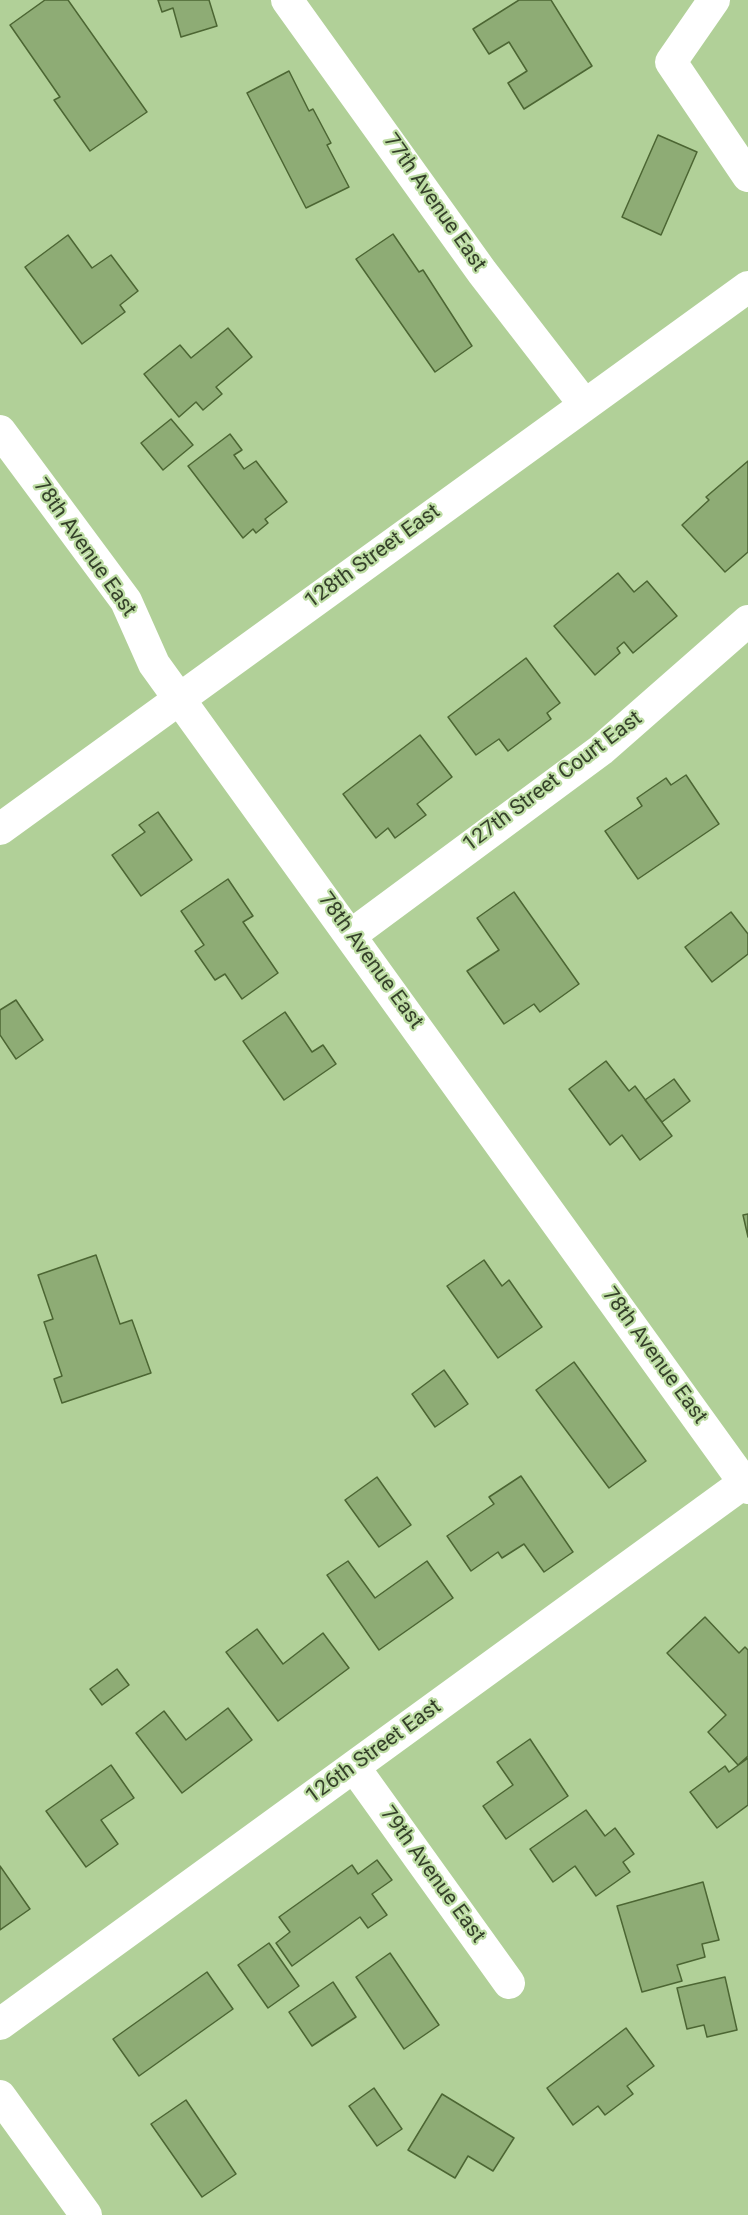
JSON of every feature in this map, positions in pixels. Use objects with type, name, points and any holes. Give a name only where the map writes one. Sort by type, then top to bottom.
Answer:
[{"type":"street","name":"77th Avenue East","points":[[287,0],[482,272],[584,404]]},
{"type":"street","points":[[714,0],[671,62],[748,176]]},
{"type":"street","name":"128th Street East","points":[[0,828],[748,287]]},
{"type":"street","name":"78th Avenue East","points":[[0,430],[126,601],[154,664],[747,1484]]},
{"type":"street","name":"127th Street Court East","points":[[351,934],[601,750],[748,621]]},
{"type":"street","name":"126th Street East","points":[[0,2024],[747,1484]]},
{"type":"street","name":"79th Avenue East","points":[[354,1767],[509,1983]]},
{"type":"street","points":[[0,2096],[86,2215]]},
{"type":"building","points":[[45,0],[68,0],[147,112],[90,151],[54,100],[60,97],[10,25]]},
{"type":"building","points":[[158,0],[209,0],[217,26],[181,37],[173,8],[162,12]]},
{"type":"building","points":[[519,0],[551,0],[592,66],[524,109],[508,83],[527,71],[509,42],[489,54],[473,29]]},
{"type":"building","points":[[289,71],[309,111],[313,109],[331,143],[327,145],[349,187],[306,208],[247,93]]},
{"type":"building","points":[[658,135],[697,152],[661,235],[622,217]]},
{"type":"building","points":[[393,234],[419,272],[423,270],[472,346],[435,372],[356,259]]},
{"type":"building","points":[[68,235],[92,268],[111,255],[138,291],[120,305],[125,312],[82,344],[25,267]]},
{"type":"building","points":[[228,328],[252,357],[216,387],[222,394],[203,410],[196,402],[179,417],[144,374],[180,345],[191,358]]},
{"type":"building","points":[[171,419],[193,445],[163,470],[141,443]]},
{"type":"building","points":[[230,434],[242,450],[234,455],[244,469],[256,461],[287,502],[265,519],[268,523],[256,533],[253,529],[243,538],[188,466]]},
{"type":"building","points":[[748,461],[748,552],[725,572],[682,525],[709,500],[706,497]]},
{"type":"building","points":[[618,573],[634,592],[647,581],[677,616],[633,653],[624,642],[617,648],[620,653],[595,675],[554,626]]},
{"type":"building","points":[[526,658],[560,703],[547,713],[551,719],[508,751],[499,739],[476,755],[448,717]]},
{"type":"building","points":[[420,735],[452,777],[417,804],[426,815],[395,838],[388,828],[376,838],[343,794]]},
{"type":"building","points":[[686,775],[719,824],[638,879],[605,831],[642,806],[637,798],[666,778],[671,785]]},
{"type":"building","points":[[158,812],[192,860],[141,896],[112,855],[145,832],[139,825]]},
{"type":"building","points":[[228,879],[253,916],[243,922],[278,973],[242,999],[225,974],[215,980],[195,951],[204,945],[181,911]]},
{"type":"building","points":[[514,892],[579,984],[540,1012],[534,1004],[504,1024],[467,971],[499,950],[477,918]]},
{"type":"building","points":[[731,912],[748,934],[748,954],[712,982],[685,947]]},
{"type":"building","points":[[16,1000],[43,1040],[16,1059],[0,1035],[0,1010]]},
{"type":"building","points":[[285,1012],[312,1052],[323,1045],[336,1064],[284,1100],[243,1041]]},
{"type":"building","points":[[606,1061],[629,1091],[635,1086],[672,1136],[640,1160],[622,1135],[610,1145],[569,1089]]},
{"type":"building","points":[[674,1079],[690,1101],[662,1122],[645,1100]]},
{"type":"building","points":[[748,1214],[748,1237],[743,1215]]},
{"type":"building","points":[[96,1255],[120,1324],[132,1320],[151,1373],[62,1403],[54,1379],[62,1376],[44,1322],[53,1319],[38,1275]]},
{"type":"building","points":[[484,1260],[502,1286],[509,1280],[542,1327],[498,1358],[447,1286]]},
{"type":"building","points":[[574,1362],[646,1461],[609,1488],[536,1390]]},
{"type":"building","points":[[444,1370],[468,1404],[435,1427],[412,1394]]},
{"type":"building","points":[[521,1476],[573,1552],[544,1572],[524,1544],[502,1558],[498,1552],[471,1571],[447,1536],[494,1504],[489,1497]]},
{"type":"building","points":[[377,1477],[411,1525],[379,1547],[345,1500]]},
{"type":"building","points":[[348,1561],[375,1598],[427,1561],[453,1598],[379,1650],[327,1575]]},
{"type":"building","points":[[705,1617],[739,1653],[745,1647],[748,1650],[748,1756],[738,1765],[708,1732],[726,1715],[667,1653]]},
{"type":"building","points":[[257,1629],[283,1664],[323,1633],[349,1668],[278,1721],[226,1652]]},
{"type":"building","points":[[117,1669],[129,1685],[102,1705],[90,1689]]},
{"type":"building","points":[[228,1708],[252,1740],[182,1793],[136,1733],[164,1711],[186,1740]]},
{"type":"building","points":[[530,1739],[568,1796],[506,1839],[483,1806],[513,1785],[497,1762]]},
{"type":"building","points":[[748,1758],[748,1805],[717,1828],[690,1792],[725,1766],[729,1772]]},
{"type":"building","points":[[111,1765],[134,1798],[101,1820],[118,1844],[86,1867],[46,1811]]},
{"type":"building","points":[[586,1810],[605,1836],[615,1828],[634,1854],[623,1862],[630,1872],[596,1896],[575,1866],[553,1882],[530,1849]]},
{"type":"building","points":[[377,1860],[392,1880],[372,1894],[387,1915],[368,1928],[360,1917],[292,1966],[276,1943],[290,1932],[279,1917],[352,1865],[358,1874]]},
{"type":"building","points":[[0,1866],[30,1909],[0,1930]]},
{"type":"building","points":[[703,1882],[719,1940],[702,1944],[705,1957],[677,1965],[682,1981],[642,1992],[617,1906]]},
{"type":"building","points":[[269,1943],[299,1986],[268,2008],[238,1965]]},
{"type":"building","points":[[390,1953],[439,2025],[404,2049],[356,1977]]},
{"type":"building","points":[[207,1972],[233,2009],[139,2076],[113,2039]]},
{"type":"building","points":[[725,1977],[737,2030],[707,2037],[704,2025],[687,2029],[677,1988]]},
{"type":"building","points":[[333,1982],[356,2017],[312,2046],[289,2012]]},
{"type":"building","points":[[626,2028],[654,2066],[627,2086],[633,2094],[605,2115],[598,2106],[573,2125],[547,2088]]},
{"type":"building","points":[[374,2088],[402,2129],[377,2146],[349,2106]]},
{"type":"building","points":[[442,2094],[514,2138],[493,2171],[468,2156],[455,2178],[408,2150]]},
{"type":"building","points":[[186,2100],[236,2174],[202,2197],[151,2124]]}]
